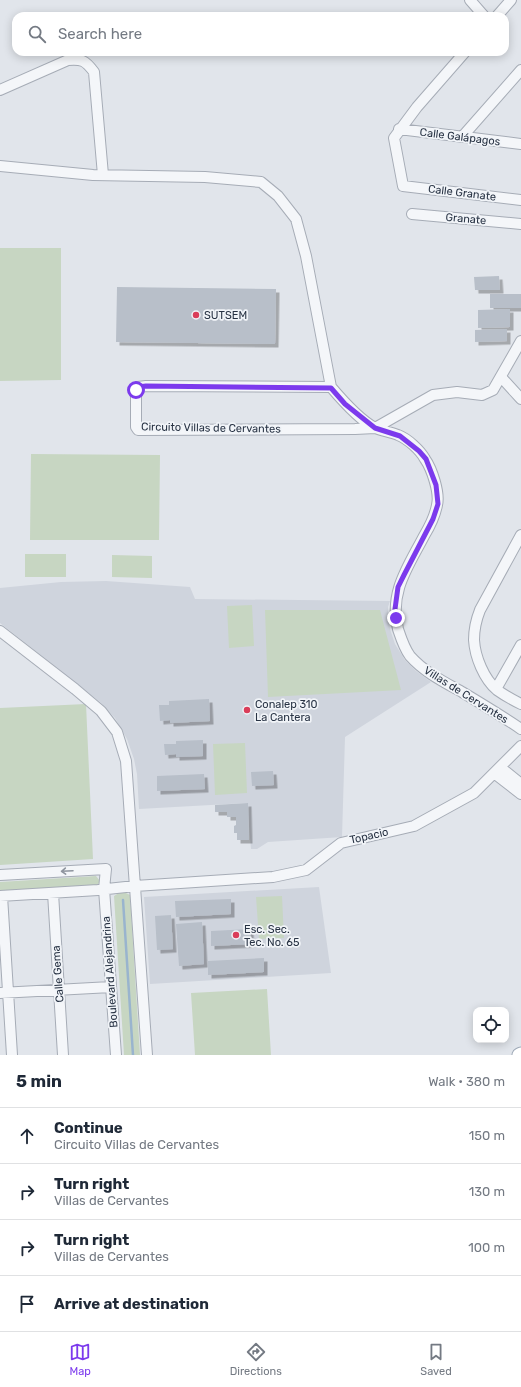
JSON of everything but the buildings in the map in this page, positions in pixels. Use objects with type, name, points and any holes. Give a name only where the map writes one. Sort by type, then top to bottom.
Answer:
[{"type":"street","points":[[470,0],[480,12]]},
{"type":"street","points":[[500,12],[511,0]]},
{"type":"street","points":[[399,129],[462,56]]},
{"type":"street","points":[[0,90],[68,60],[79,59],[87,63],[94,72],[103,175]]},
{"type":"street","points":[[462,137],[521,70]]},
{"type":"street","name":"Calle Galápagos","points":[[399,129],[521,144]]},
{"type":"street","name":"Calle Granate","points":[[399,129],[394,138],[403,186],[521,200]]},
{"type":"street","points":[[0,166],[103,175],[205,177],[261,182],[278,196],[296,219],[306,256],[331,388]]},
{"type":"street","name":"Granate","points":[[412,214],[521,224]]},
{"type":"street","points":[[375,428],[433,395],[457,392],[482,395],[493,390],[521,341]]},
{"type":"street","points":[[501,377],[521,399]]},
{"type":"street","name":"Circuito Villas de Cervantes","points":[[331,388],[197,385],[138,387],[136,390],[136,427],[138,430],[375,428]]},
{"type":"street","name":"Villas de Cervantes","points":[[331,388],[345,404],[375,428],[400,436],[419,451],[426,459],[436,485],[438,504],[433,519],[398,587],[396,600],[396,618],[400,636],[410,656],[425,670],[496,712],[521,729]]},
{"type":"street","points":[[521,535],[480,610],[476,622],[474,641],[477,656],[487,678],[496,689],[521,704]]},
{"type":"street","points":[[0,631],[101,711],[117,732],[126,761],[147,1055]]},
{"type":"street","points":[[496,689],[521,645]]},
{"type":"street","name":"Topacio","points":[[1,896],[273,877],[306,870],[341,843],[414,826],[474,793],[521,746]]},
{"type":"street","points":[[497,770],[521,791]]},
{"type":"street","name":"Boulevard Alejandrina","points":[[0,874],[106,868],[104,889],[116,1055]]},
{"type":"street","name":"Calle Gema","points":[[53,893],[63,1055]]},
{"type":"street","points":[[1,896],[4,992],[12,1055]]},
{"type":"street","points":[[4,992],[111,987]]},
{"type":"shaded area","name":"Conalep 310 La Cantera","points":[[106,581],[190,587],[195,599],[390,601],[388,616],[390,629],[395,644],[405,660],[416,671],[431,682],[345,737],[342,837],[268,842],[257,849],[251,849],[247,803],[139,809],[137,774],[134,759],[127,739],[115,718],[100,702],[0,623],[0,588],[61,582]]},
{"type":"shaded area","name":"Esc. Sec. Tec. No. 65","points":[[319,887],[331,973],[150,984],[144,897]]},
{"type":"green space","points":[[0,248],[61,248],[61,380],[0,381]]},
{"type":"green space","points":[[31,454],[160,455],[159,540],[30,540]]},
{"type":"green space","points":[[25,554],[66,554],[66,577],[25,577]]},
{"type":"green space","points":[[112,555],[152,556],[152,578],[112,577]]},
{"type":"green space","points":[[252,605],[254,646],[229,648],[227,606]]},
{"type":"green space","points":[[265,610],[380,610],[401,690],[268,697]]},
{"type":"green space","points":[[86,704],[93,859],[0,865],[0,708]]},
{"type":"green space","points":[[245,743],[247,793],[215,795],[213,744]]},
{"type":"green space","points":[[96,876],[100,881],[97,886],[0,892],[0,882]]},
{"type":"green space","points":[[122,891],[130,895],[140,1055],[124,1055],[114,896]]},
{"type":"green space","points":[[282,896],[284,938],[259,939],[256,897]]},
{"type":"green space","points":[[267,989],[271,1055],[195,1055],[191,993]]},
{"type":"waterway","points":[[123,900],[133,1055]]},
{"type":"place","name":"SUTSEM","points":[[196,315]]},
{"type":"place","name":"Conalep 310 La Cantera","points":[[247,710]]},
{"type":"place","name":"Esc. Sec. Tec. No. 65","points":[[236,935]]},
{"type":"route","points":[[136,390],[138,387],[146,386],[197,385],[331,388],[345,404],[375,428],[400,436],[410,443],[426,459],[436,485],[438,504],[433,519],[398,587],[395,609],[396,618]]}]
